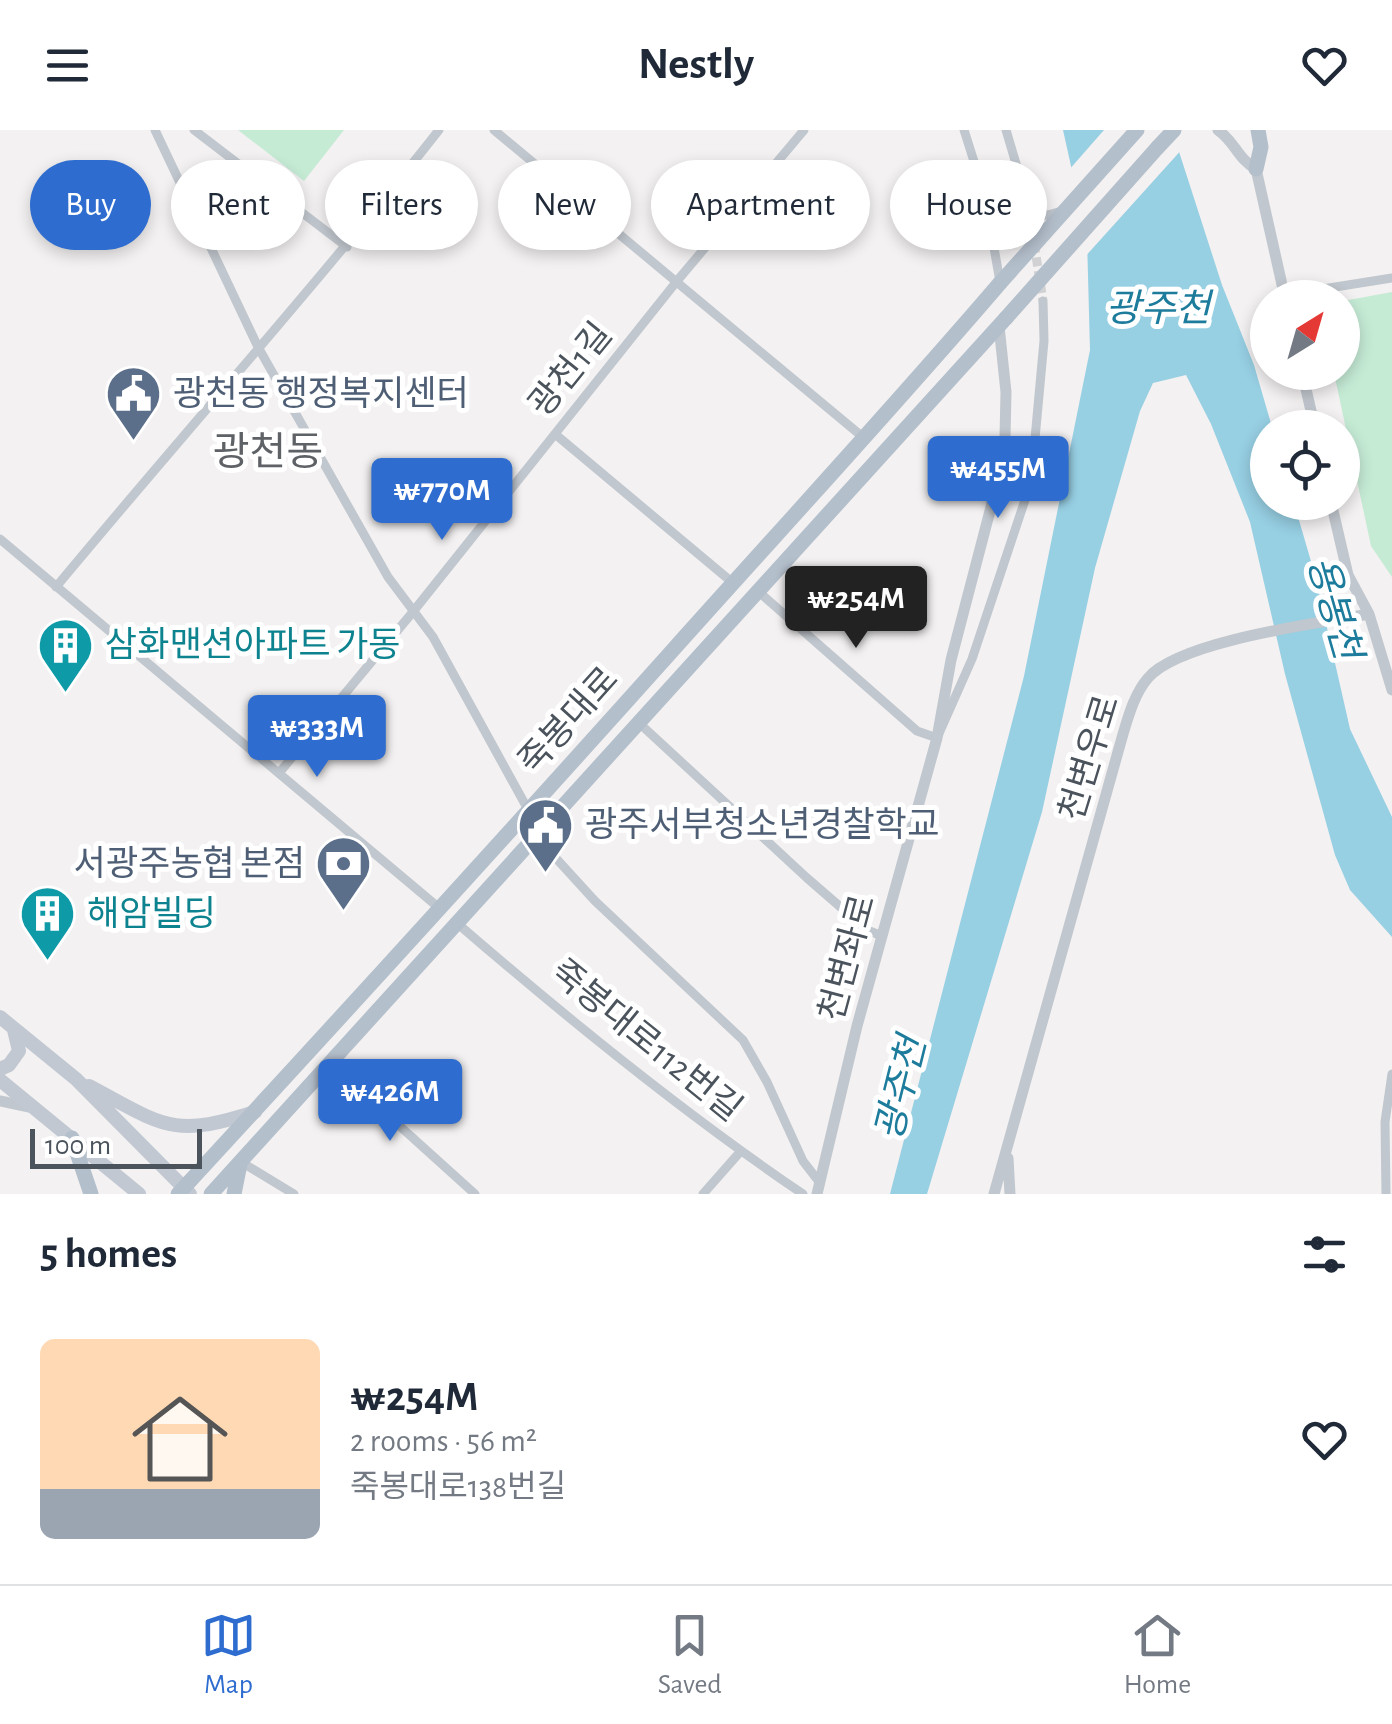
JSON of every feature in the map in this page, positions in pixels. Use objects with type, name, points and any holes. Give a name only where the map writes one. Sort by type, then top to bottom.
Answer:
[{"type":"main road","name":"죽봉대로","points":[[184,1192],[438,907],[530,811],[1137,130]]},
{"type":"main road","name":"죽봉대로","points":[[210,1194],[332,1064],[1174,130]]},
{"type":"main road","points":[[1256,169],[1261,147],[1258,130]]},
{"type":"main road","points":[[0,1018],[76,1079],[184,1192]]},
{"type":"main road","points":[[0,1069],[10,1065],[19,1052],[14,1029]]},
{"type":"main road","points":[[76,1079],[169,1126],[200,1127],[256,1112]]},
{"type":"main road","points":[[0,1080],[139,1194]]},
{"type":"main road","points":[[72,1138],[91,1194]]},
{"type":"main road","points":[[234,1194],[240,1162]]},
{"type":"street","points":[[155,130],[258,347],[388,577],[433,637],[553,855],[575,881],[743,1040],[818,1188]]},
{"type":"street","points":[[194,130],[325,231]]},
{"type":"street","points":[[415,160],[439,130]]},
{"type":"street","points":[[494,130],[864,438]]},
{"type":"street","points":[[790,130],[802,134]]},
{"type":"street","points":[[964,130],[974,160]]},
{"type":"street","points":[[1006,130],[1015,160]]},
{"type":"street","points":[[1218,130],[1234,142],[1242,160],[1256,169],[1281,280]]},
{"type":"street","name":"광천1길","points":[[278,773],[412,613],[678,280],[802,134]]},
{"type":"street","points":[[1047,216],[1064,210]]},
{"type":"street","points":[[56,588],[343,250]]},
{"type":"street","points":[[994,250],[1000,284]]},
{"type":"street","points":[[1360,283],[1392,278]]},
{"type":"street","points":[[759,592],[918,730],[937,738],[972,660],[1030,482],[1044,341],[1043,301]]},
{"type":"street","name":"천변좌로","points":[[818,1188],[937,738],[952,660],[1002,459],[1006,392],[1002,322]]},
{"type":"street","points":[[555,434],[733,583]]},
{"type":"street","points":[[1336,520],[1348,576],[1369,614],[1392,690]]},
{"type":"street","points":[[0,538],[438,907]]},
{"type":"street","name":"천변우로","points":[[994,1194],[1123,734],[1140,690],[1150,676],[1175,658],[1208,647],[1369,614]]},
{"type":"street","points":[[639,723],[807,878],[867,930],[882,936]]},
{"type":"street","name":"죽봉대로112번길","points":[[458,924],[740,1152],[803,1194]]},
{"type":"street","points":[[332,1064],[475,1194]]},
{"type":"street","points":[[1386,1194],[1385,1122],[1392,1074]]},
{"type":"street","points":[[0,1101],[34,1108]]},
{"type":"street","points":[[1007,1146],[1010,1194]]},
{"type":"street","points":[[703,1194],[740,1152]]},
{"type":"street","points":[[240,1162],[294,1194]]},
{"type":"green space","points":[[238,130],[344,130],[305,180],[305,160],[277,160]]},
{"type":"green space","points":[[1392,292],[1392,577],[1371,546],[1360,495],[1360,410],[1342,410],[1338,390],[1360,390],[1360,298]]},
{"type":"water","name":"광주천","points":[[1063,130],[1172,130],[1222,285],[1250,355],[1250,390],[1261,390],[1267,410],[1250,410],[1250,520],[1299,520],[1350,729],[1392,817],[1392,937],[1350,890],[1335,855],[1285,674],[1250,522],[1211,424],[1186,375],[1153,383],[1140,411],[1095,568],[1042,812],[927,1194],[890,1194],[1024,676],[1090,350],[1087,238]]},
{"type":"pier","points":[[1104,130],[1177,130],[1184,147],[1083,259],[1068,171]]},
{"type":"tunnel","points":[[1035,250],[1043,301]]},
{"type":"place","name":"광천동 행정복지센터","points":[[134,443]]},
{"type":"place","name":"삼화맨션아파트 가동","points":[[66,694]]},
{"type":"place","name":"광주서부청소년경찰학교","points":[[546,874]]},
{"type":"place","name":"서광주농협 본점","points":[[344,913]]},
{"type":"place","name":"해암빌딩","points":[[48,963]]},
{"type":"district","name":"광천동","points":[[268,453]]},
{"type":"water label","name":"용봉천","points":[[1333,608]]}]
